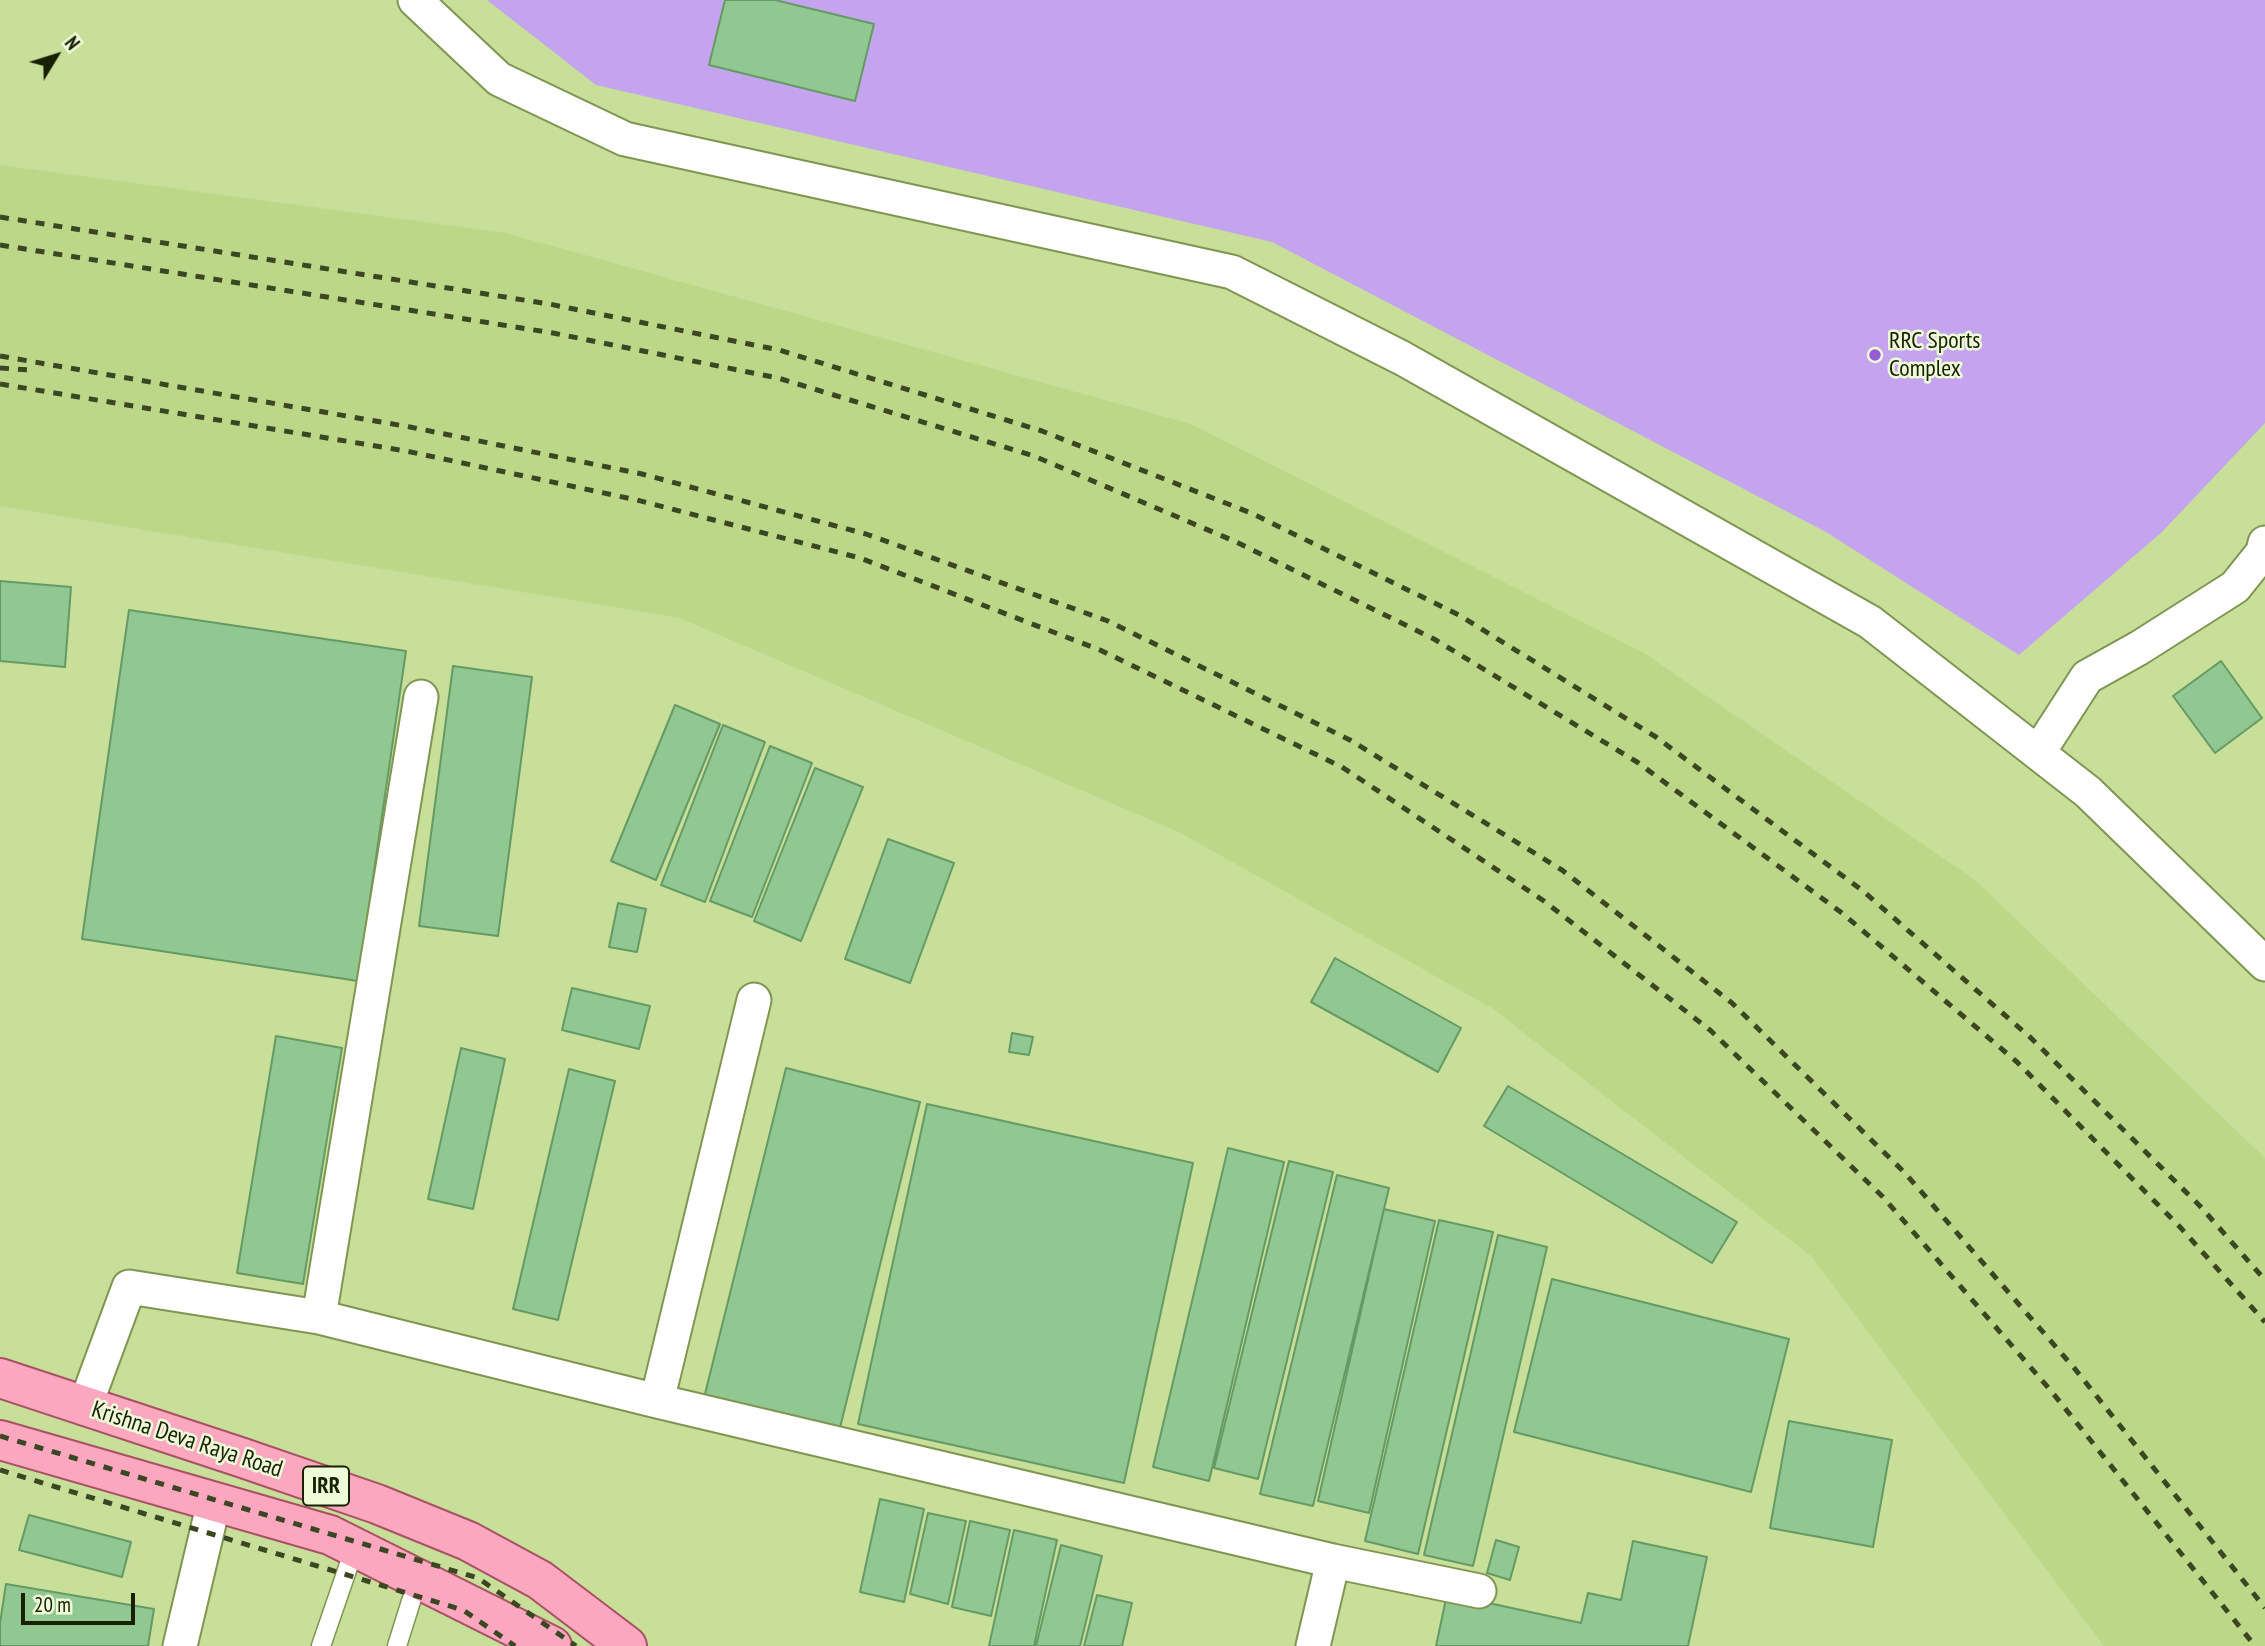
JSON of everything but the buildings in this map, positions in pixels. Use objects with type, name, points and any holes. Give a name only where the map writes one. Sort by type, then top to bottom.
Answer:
[{"type":"main road","name":"Krishna Deva Raya Road","points":[[0,1378],[352,1495],[468,1541],[540,1580],[627,1646]]},
{"type":"main road","name":"Krishna Deva Raya Road","points":[[0,1440],[330,1535],[552,1646]]},
{"type":"street","points":[[415,0],[499,79],[625,139],[1232,272],[1402,358],[1870,622],[2088,792],[2265,964]]},
{"type":"street","points":[[2038,753],[2087,677],[2139,648],[2235,587],[2263,552],[2265,542]]},
{"type":"street","points":[[319,1317],[421,697]]},
{"type":"street","points":[[657,1401],[754,1000]]},
{"type":"street","points":[[85,1406],[129,1287],[319,1317],[657,1401],[1333,1561],[1479,1591]]},
{"type":"street","points":[[180,1646],[214,1502]]},
{"type":"street","points":[[1313,1646],[1333,1561]]},
{"type":"lane","points":[[321,1646],[355,1547]]},
{"type":"lane","points":[[397,1646],[418,1578]]},
{"type":"shaded area","name":"RRC Sports Complex","points":[[487,0],[2265,0],[2265,423],[2162,532],[2019,655],[1826,532],[1272,242],[596,85]]},
{"type":"shaded area","points":[[0,165],[506,233],[1191,424],[1644,653],[1975,880],[2265,1158],[2265,1646],[2104,1646],[1811,1256],[1492,1008],[1179,832],[680,618],[0,506]]},
{"type":"railway","points":[[0,217],[549,304],[779,350],[1042,431],[1251,513],[1459,615],[1656,737],[1863,891],[2031,1038],[2200,1206],[2265,1280]]},
{"type":"railway","points":[[0,245],[553,333],[778,378],[1034,456],[1234,541],[1434,639],[1637,762],[1842,913],[2017,1062],[2180,1227],[2265,1322]]},
{"type":"railway","points":[[0,356],[410,427],[642,474],[866,534],[1108,621],[1350,740],[1562,870],[1732,1003],[1905,1173],[2075,1369],[2265,1608]]},
{"type":"railway","points":[[0,368],[29,370]]},
{"type":"railway","points":[[0,384],[406,451],[637,500],[860,558],[1100,650],[1342,767],[1544,901],[1710,1030],[1883,1197],[2052,1392],[2255,1646]]},
{"type":"railway","points":[[0,1436],[478,1578],[576,1646]]},
{"type":"railway","points":[[0,1470],[463,1610],[515,1646]]},
{"type":"place","name":"RRC Sports Complex","points":[[1875,355]]}]
